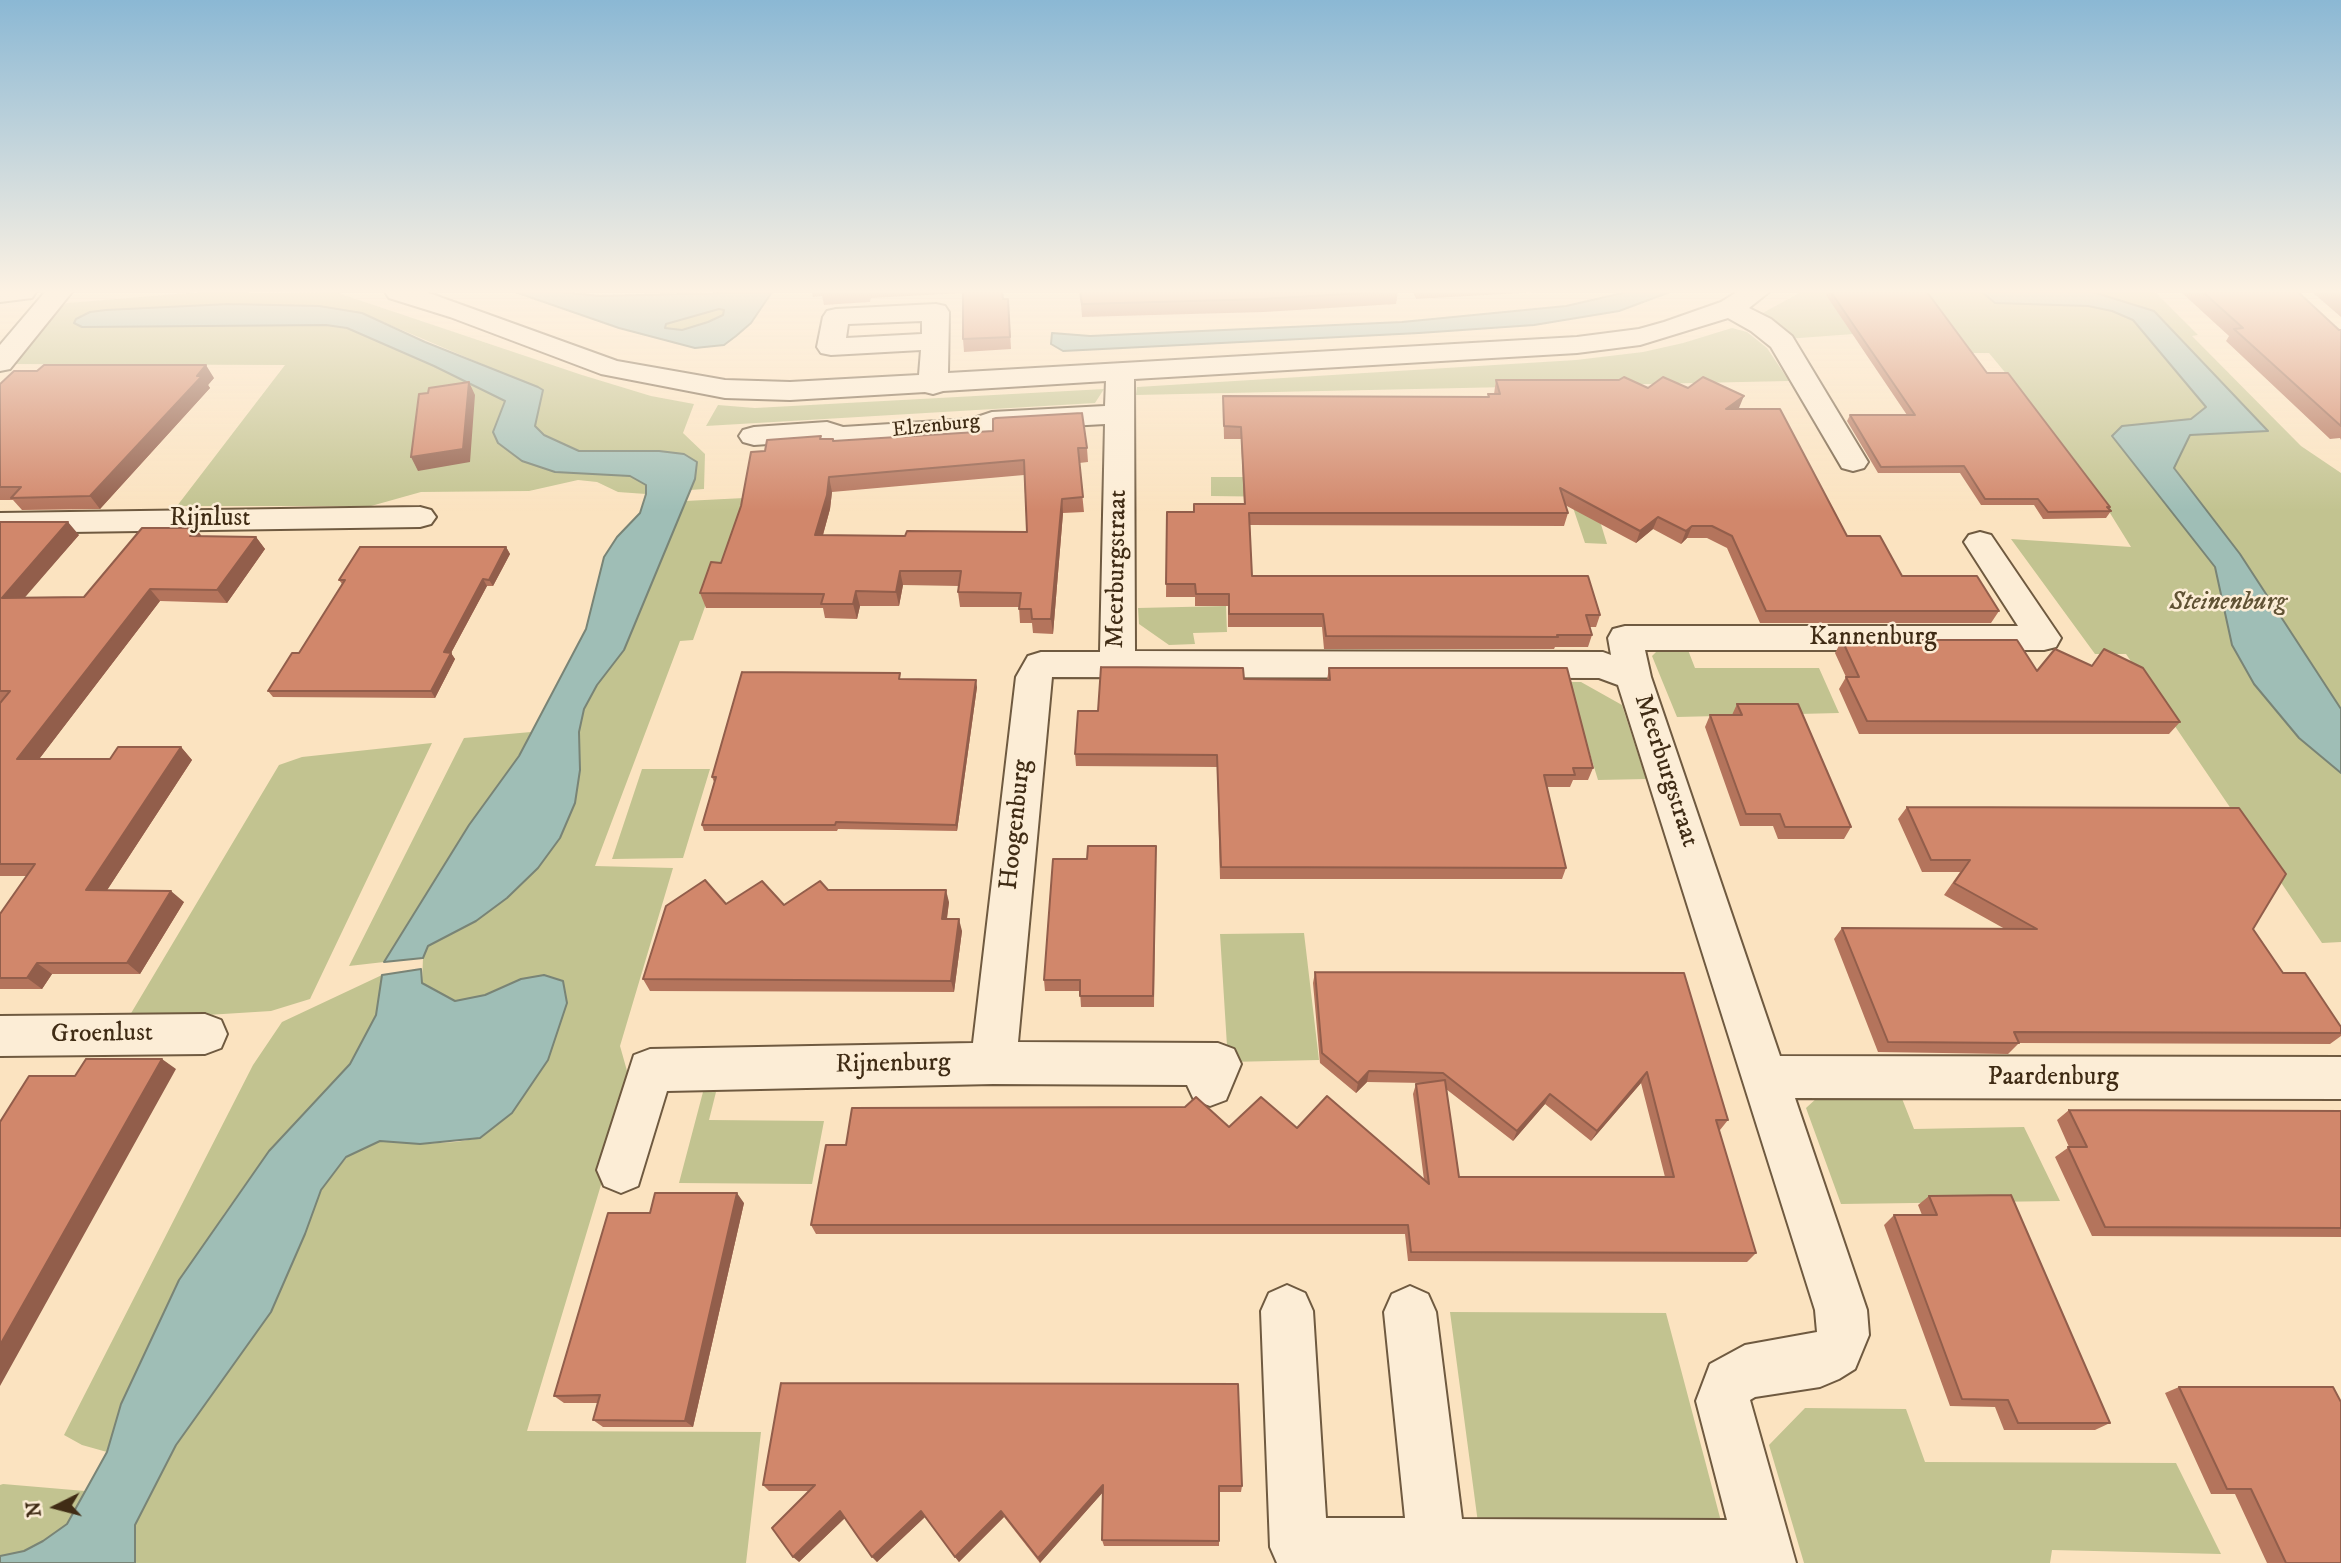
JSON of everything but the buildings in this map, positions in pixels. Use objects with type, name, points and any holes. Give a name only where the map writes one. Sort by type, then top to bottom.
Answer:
[{"type":"street","points":[[603,365],[725,389],[790,391],[1252,365]]},
{"type":"street","points":[[933,365],[933,385]]},
{"type":"street","points":[[1796,365],[1853,462]]},
{"type":"street","name":"Meerburgstraat","points":[[1120,373],[1116,664],[1603,665],[1633,677],[1841,1310],[1843,1335],[1836,1349],[1820,1360],[1745,1372],[1729,1383],[1723,1401],[1765,1556]]},
{"type":"street","name":"Elzenburg","points":[[754,436],[827,431],[840,436],[976,428],[992,421],[1120,414]]},
{"type":"street","name":"Rijnlust","points":[[0,523],[420,517]]},
{"type":"street","name":"Kannenburg","points":[[1633,677],[1625,638],[2044,638],[1980,542]]},
{"type":"street","name":"Hoogenburg","points":[[993,1063],[1034,677],[1041,665],[1116,664]]},
{"type":"street","name":"Groenlust","points":[[0,1036],[205,1034]]},
{"type":"street","name":"Rijnenburg","points":[[621,1170],[650,1070],[993,1063],[1218,1064],[1210,1085]]},
{"type":"street","name":"Paardenburg","points":[[1765,1077],[2341,1078]]},
{"type":"street","points":[[1287,1311],[1299,1547],[1765,1556]]},
{"type":"street","points":[[1410,1312],[1437,1548]]},
{"type":"green space","points":[[268,365],[432,365],[506,401],[493,433],[599,473],[631,476],[646,485],[646,494],[618,492],[597,482],[578,480],[529,491],[421,492],[371,506],[177,506],[285,365]]},
{"type":"green space","points":[[484,365],[552,365],[651,396],[694,404],[683,433],[705,454],[704,489],[690,490],[695,479],[596,452],[580,451],[544,435],[535,426],[543,390]]},
{"type":"green space","points":[[1496,365],[1778,365],[1789,381],[1136,395],[1137,387]]},
{"type":"green space","name":"Steinenburg","points":[[1999,365],[2221,365],[2301,446],[2341,473],[2341,942],[2322,943],[2126,654],[2095,654],[2011,539],[2131,547],[2092,484]]},
{"type":"green space","points":[[1104,389],[1095,403],[706,426],[718,405],[755,408]]},
{"type":"green space","points":[[1211,477],[1284,477],[1286,497],[1211,496]]},
{"type":"green space","points":[[1564,481],[1600,521],[1607,544],[1585,543]]},
{"type":"green space","points":[[744,498],[693,640],[680,641],[595,866],[673,868],[620,1046],[631,1085],[527,1431],[761,1432],[746,1563],[135,1563],[135,1525],[176,1445],[271,1312],[321,1190],[347,1157],[380,1141],[420,1144],[480,1138],[521,979],[485,995],[454,1001],[422,983],[423,958],[428,946],[476,921],[507,898],[580,770],[579,732],[584,709],[597,685],[624,650],[685,501]]},
{"type":"green space","points":[[1226,606],[1227,632],[1193,633],[1195,644],[1169,645],[1139,624],[1138,608]]},
{"type":"green space","points":[[1659,649],[1688,650],[1695,668],[1819,668],[1839,713],[1677,717],[1652,656]]},
{"type":"green space","points":[[1568,682],[1581,682],[1622,705],[1646,779],[1598,780]]},
{"type":"green space","points":[[531,732],[519,756],[469,825],[384,962],[349,966],[464,738]]},
{"type":"green space","points":[[432,743],[310,999],[271,1011],[127,1020],[279,765],[302,757]]},
{"type":"green space","points":[[642,769],[710,769],[683,858],[612,859]]},
{"type":"green space","points":[[1304,933],[1319,1060],[1228,1062],[1220,934]]},
{"type":"green space","points":[[382,975],[376,1015],[350,1064],[269,1151],[224,1214],[121,1404],[107,1452],[82,1445],[64,1435],[253,1065],[282,1022]]},
{"type":"green space","points":[[703,1092],[716,1092],[709,1120],[824,1121],[812,1184],[679,1183]]},
{"type":"green space","points":[[1901,1096],[1914,1129],[2024,1127],[2060,1201],[1841,1204],[1806,1108],[1818,1097]]},
{"type":"green space","points":[[1450,1312],[1666,1313],[1732,1563],[1478,1523]]},
{"type":"green space","points":[[1805,1408],[1906,1409],[1925,1462],[2176,1463],[2221,1554],[2052,1550],[2050,1563],[1804,1563],[1769,1445]]},
{"type":"green space","points":[[0,1485],[85,1491],[67,1524],[24,1551],[0,1556]]},
{"type":"water","points":[[432,365],[483,365],[538,387],[543,390],[535,426],[544,435],[579,451],[659,451],[684,454],[697,462],[695,479],[624,650],[597,685],[584,709],[579,732],[580,770],[575,803],[560,838],[538,868],[507,898],[476,921],[428,946],[423,958],[384,962],[469,825],[519,756],[586,629],[604,557],[617,537],[640,513],[646,494],[646,485],[630,476],[555,472],[522,461],[498,443],[493,432],[505,401]]},
{"type":"water","points":[[2171,365],[2205,365],[2268,431],[2190,435],[2174,468],[2240,554],[2341,709],[2341,773],[2299,738],[2254,684],[2232,645],[2215,567],[2112,436],[2122,426],[2191,419],[2206,407]]},
{"type":"water","points":[[421,969],[422,983],[455,1001],[485,995],[521,979],[544,975],[563,981],[567,1003],[548,1060],[512,1113],[480,1138],[420,1144],[380,1141],[346,1157],[321,1190],[271,1312],[176,1445],[135,1525],[135,1563],[0,1563],[0,1556],[24,1551],[67,1524],[107,1452],[121,1404],[179,1280],[269,1151],[350,1064],[376,1015],[382,975]]}]
